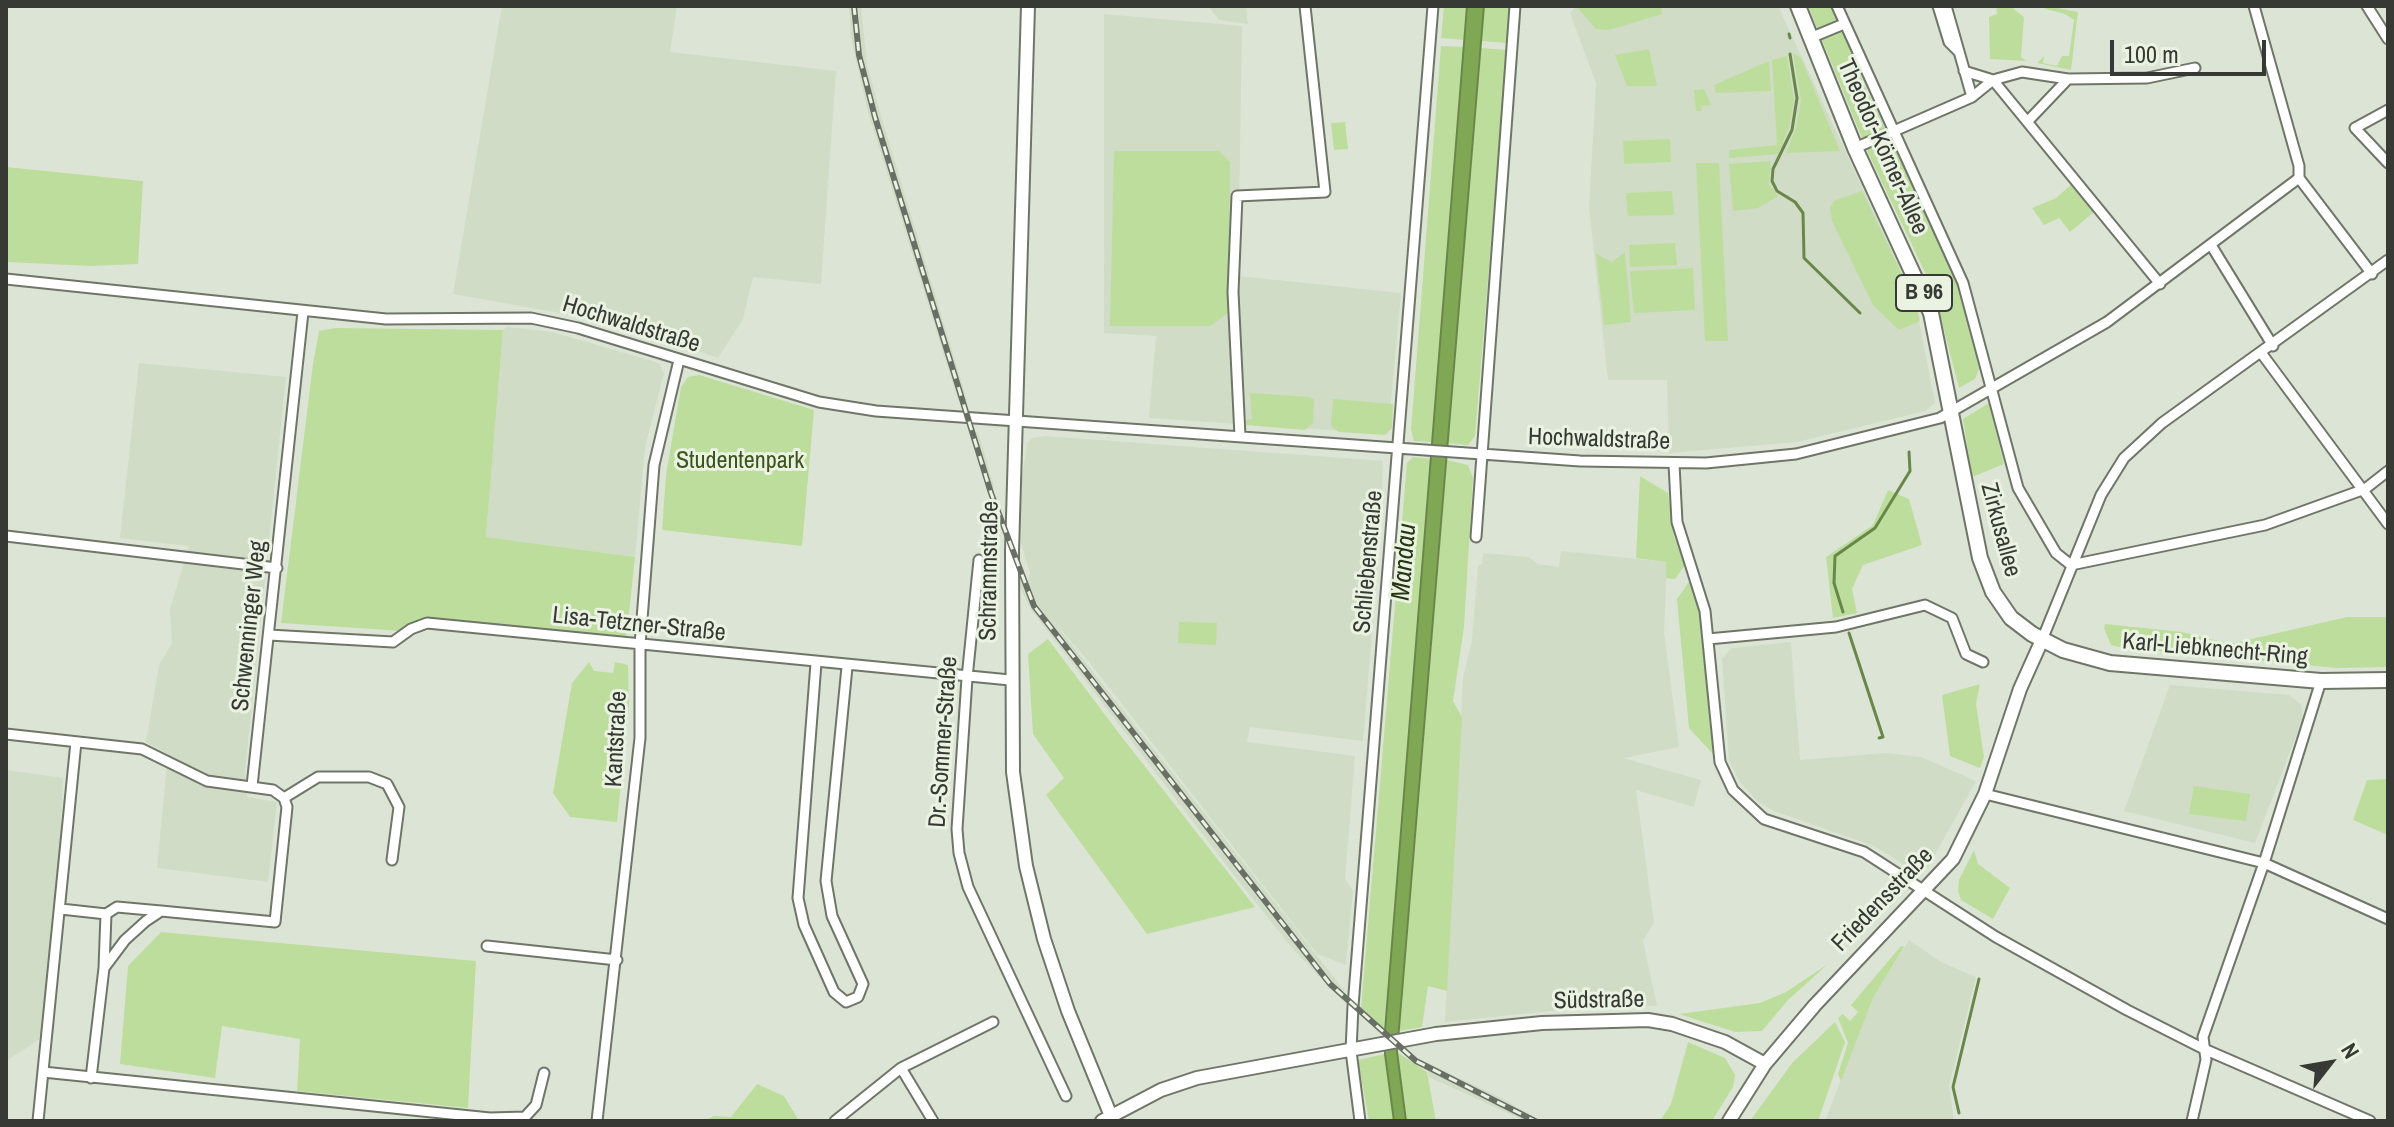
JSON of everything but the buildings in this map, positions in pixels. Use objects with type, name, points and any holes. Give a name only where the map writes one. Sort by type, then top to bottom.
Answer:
[{"type":"main road","name":"Schrammstraße","points":[[1028,6],[1010,680],[1013,772],[1026,866],[1055,974],[1108,1119]]},
{"type":"main road","name":"Theodor-Körner-Allee","points":[[1798,6],[1855,148],[1931,313],[1950,412]]},
{"type":"main road","name":"Zirkusallee","points":[[1950,412],[1985,575],[2011,618],[2042,640]]},
{"type":"main road","name":"Karl-Liebknecht-Ring","points":[[2042,640],[2079,656],[2110,663],[2321,681],[2388,680]]},
{"type":"main road","name":"Friedensstraße","points":[[1729,1121],[1765,1064],[1858,956],[1927,890],[1953,859],[1985,794],[2020,689],[2042,640]]},
{"type":"main road","name":"Südstraße","points":[[1356,1050],[1424,1036],[1542,1023],[1648,1020],[1725,1042],[1765,1064]]},
{"type":"main road","points":[[1108,1119],[1161,1090],[1197,1078],[1356,1050]]},
{"type":"street","points":[[1240,436],[1233,292],[1237,196],[1325,192],[1305,6]]},
{"type":"street","name":"Schliebenstraße","points":[[1360,1121],[1356,1050],[1433,6]]},
{"type":"street","points":[[1476,537],[1515,6]]},
{"type":"street","name":"Theodor-Körner-Allee","points":[[1837,6],[1951,254],[1993,385],[2007,455],[2018,488],[2056,553],[2071,565]]},
{"type":"street","points":[[1938,6],[1949,42],[1958,51]]},
{"type":"street","points":[[1946,6],[1972,97]]},
{"type":"street","points":[[2254,6],[2299,166],[2299,178],[2372,274]]},
{"type":"street","points":[[2367,6],[2388,39]]},
{"type":"street","name":"Theodor-Körner-Allee","points":[[1810,38],[1844,24]]},
{"type":"street","points":[[1855,148],[1972,97],[1993,80],[2022,72],[2068,79],[2147,78],[2195,68]]},
{"type":"street","points":[[1964,71],[1993,80],[2160,284]]},
{"type":"street","points":[[2028,121],[2068,79]]},
{"type":"street","points":[[2388,110],[2355,128],[2388,163]]},
{"type":"street","name":"Hochwaldstraße","points":[[6,279],[386,319],[531,318],[578,328],[836,406],[1462,453],[1674,464],[1796,454],[1925,424],[2107,322],[2299,178]]},
{"type":"street","points":[[2211,245],[2273,346]]},
{"type":"street","points":[[2042,640],[2101,495],[2124,458],[2162,423],[2262,354],[2388,260]]},
{"type":"street","name":"Schwenninger Weg","points":[[252,786],[303,312]]},
{"type":"street","points":[[2262,354],[2387,520]]},
{"type":"street","name":"Kantstraße","points":[[597,1121],[640,738],[640,645],[654,465],[679,360]]},
{"type":"street","points":[[1674,464],[1677,522],[1702,595],[1720,762],[1733,790],[1764,819],[1864,852],[1996,937],[2204,1049],[2370,1121]]},
{"type":"street","points":[[2071,565],[2265,525],[2365,489],[2388,471]]},
{"type":"street","points":[[6,536],[277,568]]},
{"type":"street","name":"Dr.-Sommer-Straße","points":[[979,560],[967,678],[957,829],[959,853],[968,887],[1066,1096]]},
{"type":"street","points":[[1708,639],[1836,627],[1925,605],[1952,618],[1966,654],[1983,662]]},
{"type":"street","name":"Lisa-Tetzner-Straße","points":[[269,635],[393,642],[411,629],[427,623],[847,667],[1010,680]]},
{"type":"street","points":[[816,663],[798,898],[804,925],[834,992],[846,1002],[860,995],[863,984],[832,916],[826,881],[847,667]]},
{"type":"street","points":[[2192,1121],[2206,1060],[2203,1037],[2264,863],[2321,681]]},
{"type":"street","points":[[6,734],[142,749],[207,781],[273,790],[284,798],[287,807],[275,922],[117,907],[106,914],[61,909]]},
{"type":"street","points":[[38,1121],[76,742]]},
{"type":"street","points":[[284,798],[318,777],[369,777],[387,784],[394,791],[399,807],[392,860]]},
{"type":"street","points":[[1985,794],[2264,863],[2388,919]]},
{"type":"street","points":[[104,968],[125,940],[161,911]]},
{"type":"street","points":[[91,1078],[104,968],[106,914]]},
{"type":"street","points":[[487,946],[617,960]]},
{"type":"street","points":[[835,1121],[901,1068],[993,1022]]},
{"type":"street","points":[[901,1068],[933,1121]]},
{"type":"street","points":[[43,1072],[486,1119],[525,1117],[536,1105],[544,1073]]},
{"type":"shaded area","points":[[502,6],[677,6],[670,52],[836,71],[821,284],[753,277],[743,319],[718,358],[616,323],[453,294]]},
{"type":"shaded area","points":[[849,6],[861,6],[867,64],[879,109],[967,400],[958,400],[868,112],[851,38]]},
{"type":"shaded area","points":[[1208,6],[1246,6],[1248,24],[1219,20]]},
{"type":"shaded area","points":[[1467,6],[1484,6],[1397,1052],[1406,1121],[1394,1121],[1385,1031]]},
{"type":"shaded area","points":[[1576,6],[1778,6],[1915,301],[1935,403],[1925,411],[1797,442],[1669,453],[1667,380],[1608,380],[1589,207],[1596,83],[1570,13]]},
{"type":"shaded area","points":[[1104,14],[1242,26],[1238,276],[1401,293],[1388,434],[1149,418],[1156,336],[1104,333]]},
{"type":"shaded area","points":[[507,327],[552,332],[659,363],[664,373],[645,447],[635,557],[486,537],[503,330]]},
{"type":"shaded area","points":[[139,363],[286,377],[245,771],[247,797],[277,802],[268,882],[157,868],[168,754],[146,742],[159,665],[172,643],[170,609],[189,546],[120,538]]},
{"type":"shaded area","points":[[971,432],[978,432],[994,486],[989,492]]},
{"type":"shaded area","points":[[1045,436],[1383,461],[1363,741],[1250,727],[1247,742],[1355,756],[1345,879],[1353,891],[1346,965],[1317,954],[1086,658],[1053,621],[1344,990],[1342,1000],[1293,949],[1236,878],[1030,608],[1017,581],[1019,563],[1028,581],[1030,573],[1021,543],[1022,479],[1027,443],[1032,438]]},
{"type":"shaded area","points":[[1561,551],[1667,562],[1664,632],[1679,747],[1623,758],[1701,780],[1694,807],[1636,790],[1654,922],[1643,941],[1657,1006],[1580,1008],[1445,1022],[1463,679],[1472,640],[1478,566],[1482,564],[1483,553],[1529,557],[1538,564],[1559,567]]},
{"type":"shaded area","points":[[1791,642],[1800,760],[1886,753],[1921,757],[1976,781],[1928,867],[1913,870],[1874,846],[1774,811],[1758,802],[1739,781],[1729,760],[1722,658],[1732,648]]},
{"type":"shaded area","points":[[2170,685],[2289,695],[2301,704],[2303,718],[2255,843],[2124,811]]},
{"type":"shaded area","points":[[6,770],[63,778],[58,894],[43,1037],[6,1061]]},
{"type":"shaded area","points":[[1909,940],[1941,962],[1976,977],[1949,1086],[1954,1121],[1825,1121],[1873,998]]},
{"type":"shaded area","points":[[1426,1062],[1541,1121],[1525,1121],[1429,1077]]},
{"type":"green space","points":[[1444,6],[1467,6],[1465,40],[1441,38]]},
{"type":"green space","points":[[1484,6],[1510,6],[1507,43],[1481,41]]},
{"type":"green space","points":[[1576,6],[1661,6],[1662,14],[1609,30],[1596,29]]},
{"type":"green space","points":[[1808,6],[1834,6],[1863,82],[1960,286],[1979,369],[1975,379],[1959,388],[1934,291],[1869,155]]},
{"type":"green space","points":[[1996,6],[2010,6],[2024,17],[2021,57],[2026,61],[1990,59],[1989,17],[1997,14]]},
{"type":"green space","points":[[2047,6],[2078,12],[2071,70],[2037,63],[2044,56],[2043,63],[2057,66],[2062,56],[2069,56],[2074,20],[2065,14],[2045,9]]},
{"type":"green space","points":[[1441,46],[1464,47],[1433,442],[1414,441],[1411,430]]},
{"type":"green space","points":[[1481,48],[1507,50],[1475,436],[1468,445],[1447,443]]},
{"type":"green space","points":[[1649,49],[1657,86],[1627,86],[1615,55]]},
{"type":"green space","points":[[1793,53],[1801,58],[1840,151],[1786,153],[1796,128],[1801,100]]},
{"type":"green space","points":[[1787,56],[1794,100],[1789,127],[1778,154],[1729,158],[1729,150],[1777,145],[1772,60]]},
{"type":"green space","points":[[1769,61],[1771,91],[1716,93],[1714,85]]},
{"type":"green space","points":[[1704,89],[1711,105],[1701,106],[1702,111],[1696,111],[1694,90]]},
{"type":"green space","points":[[1345,122],[1348,149],[1334,150],[1331,123]]},
{"type":"green space","points":[[1670,139],[1671,162],[1624,164],[1623,141]]},
{"type":"green space","points":[[1114,151],[1219,151],[1230,162],[1228,313],[1210,326],[1110,326]]},
{"type":"green space","points":[[1771,161],[1769,184],[1778,196],[1758,208],[1733,211],[1729,164]]},
{"type":"green space","points":[[1696,163],[1719,163],[1728,341],[1705,341]]},
{"type":"green space","points":[[6,167],[143,181],[138,264],[91,266],[6,262]]},
{"type":"green space","points":[[2072,184],[2094,212],[2070,232],[2059,218],[2044,225],[2032,208],[2056,198]]},
{"type":"green space","points":[[1672,191],[1674,215],[1628,216],[1626,193]]},
{"type":"green space","points":[[1862,191],[1915,301],[1920,321],[1899,330],[1873,305],[1832,221],[1830,208],[1834,201]]},
{"type":"green space","points":[[1675,243],[1677,265],[1630,267],[1629,245]]},
{"type":"green space","points":[[1625,252],[1631,322],[1604,325],[1596,254],[1612,262]]},
{"type":"green space","points":[[1693,268],[1695,310],[1634,313],[1630,271]]},
{"type":"green space","points":[[335,328],[503,330],[486,537],[635,557],[626,640],[434,618],[416,621],[402,631],[281,623],[319,331]]},
{"type":"green space","name":"Studentenpark","points":[[699,375],[814,410],[802,546],[662,530],[666,475],[681,387],[688,377]]},
{"type":"green space","points":[[1250,393],[1310,397],[1314,400],[1313,423],[1305,430],[1246,425],[1245,420],[1252,419]]},
{"type":"green space","points":[[1333,399],[1393,404],[1392,428],[1385,435],[1339,432],[1331,426]]},
{"type":"green space","points":[[1989,403],[2004,464],[1972,477],[1963,419]]},
{"type":"green space","points":[[1413,457],[1431,459],[1385,1031],[1361,1008],[1407,463]]},
{"type":"green space","points":[[1447,460],[1468,465],[1473,478],[1464,627],[1453,701],[1462,717],[1447,991],[1428,986],[1422,1027],[1399,1031]]},
{"type":"green space","points":[[1640,476],[1668,493],[1674,537],[1685,565],[1675,579],[1666,578],[1666,562],[1636,558]]},
{"type":"green space","points":[[1888,490],[1909,499],[1922,545],[1863,565],[1852,589],[1857,613],[1833,618],[1826,557],[1873,525]]},
{"type":"green space","points":[[1691,579],[1698,600],[1713,754],[1689,728],[1677,599]]},
{"type":"green space","points":[[2347,617],[2388,617],[2388,667],[2337,668],[2123,648],[2111,645],[2104,628],[2105,624],[2182,632],[2230,644]]},
{"type":"green space","points":[[1179,622],[1217,623],[1216,645],[1178,643]]},
{"type":"green space","points":[[1048,639],[1255,907],[1147,934],[1046,795],[1064,778],[1033,734],[1028,654]]},
{"type":"green space","points":[[589,662],[594,671],[613,673],[615,662],[628,665],[629,706],[617,822],[570,817],[553,793],[572,683]]},
{"type":"green space","points":[[1980,684],[1976,704],[1984,757],[1980,768],[1950,756],[1942,695]]},
{"type":"green space","points":[[2388,779],[2388,835],[2353,820],[2367,780]]},
{"type":"green space","points":[[2194,786],[2250,794],[2246,821],[2189,814]]},
{"type":"green space","points":[[1974,850],[1978,864],[2010,888],[1993,919],[1961,900],[1958,891],[1959,880]]},
{"type":"green space","points":[[161,932],[476,961],[468,1108],[297,1091],[300,1039],[222,1026],[215,1078],[120,1064],[128,966]]},
{"type":"green space","points":[[1901,946],[1904,947],[1873,998],[1841,1081],[1838,1074],[1848,1043],[1838,1018],[1843,1014],[1850,1021],[1858,1012],[1851,1005]]},
{"type":"green space","points":[[1828,964],[1788,1000],[1762,1031],[1735,1032],[1679,1014],[1760,1003],[1786,992]]},
{"type":"green space","points":[[1835,1022],[1845,1042],[1818,1121],[1750,1121],[1792,1063]]},
{"type":"green space","points":[[1688,1042],[1725,1058],[1735,1075],[1733,1087],[1712,1121],[1660,1121],[1671,1104]]},
{"type":"green space","points":[[1397,1052],[1427,1072],[1436,1121],[1406,1121]]},
{"type":"green space","points":[[1385,1054],[1394,1121],[1369,1121],[1358,1060]]},
{"type":"green space","points":[[757,1084],[784,1096],[799,1121],[703,1121],[714,1116],[731,1117]]},
{"type":"waterway","points":[[1789,34],[1790,38]]},
{"type":"waterway","points":[[1790,54],[1797,98],[1792,130],[1773,169],[1772,181],[1777,191],[1795,202],[1803,213],[1804,258],[1860,313]]},
{"type":"waterway","points":[[1843,612],[1834,583],[1835,556],[1875,528],[1910,471],[1909,452]]},
{"type":"waterway","points":[[1849,633],[1883,737],[1879,738]]},
{"type":"waterway","points":[[1959,1113],[1953,1087],[1979,979]]},
{"type":"railway","points":[[854,6],[859,55],[875,117],[991,493],[1034,606],[1330,984],[1416,1061],[1535,1121]]},
{"type":"water label","name":"Mandau","points":[[1405,562]]}]
